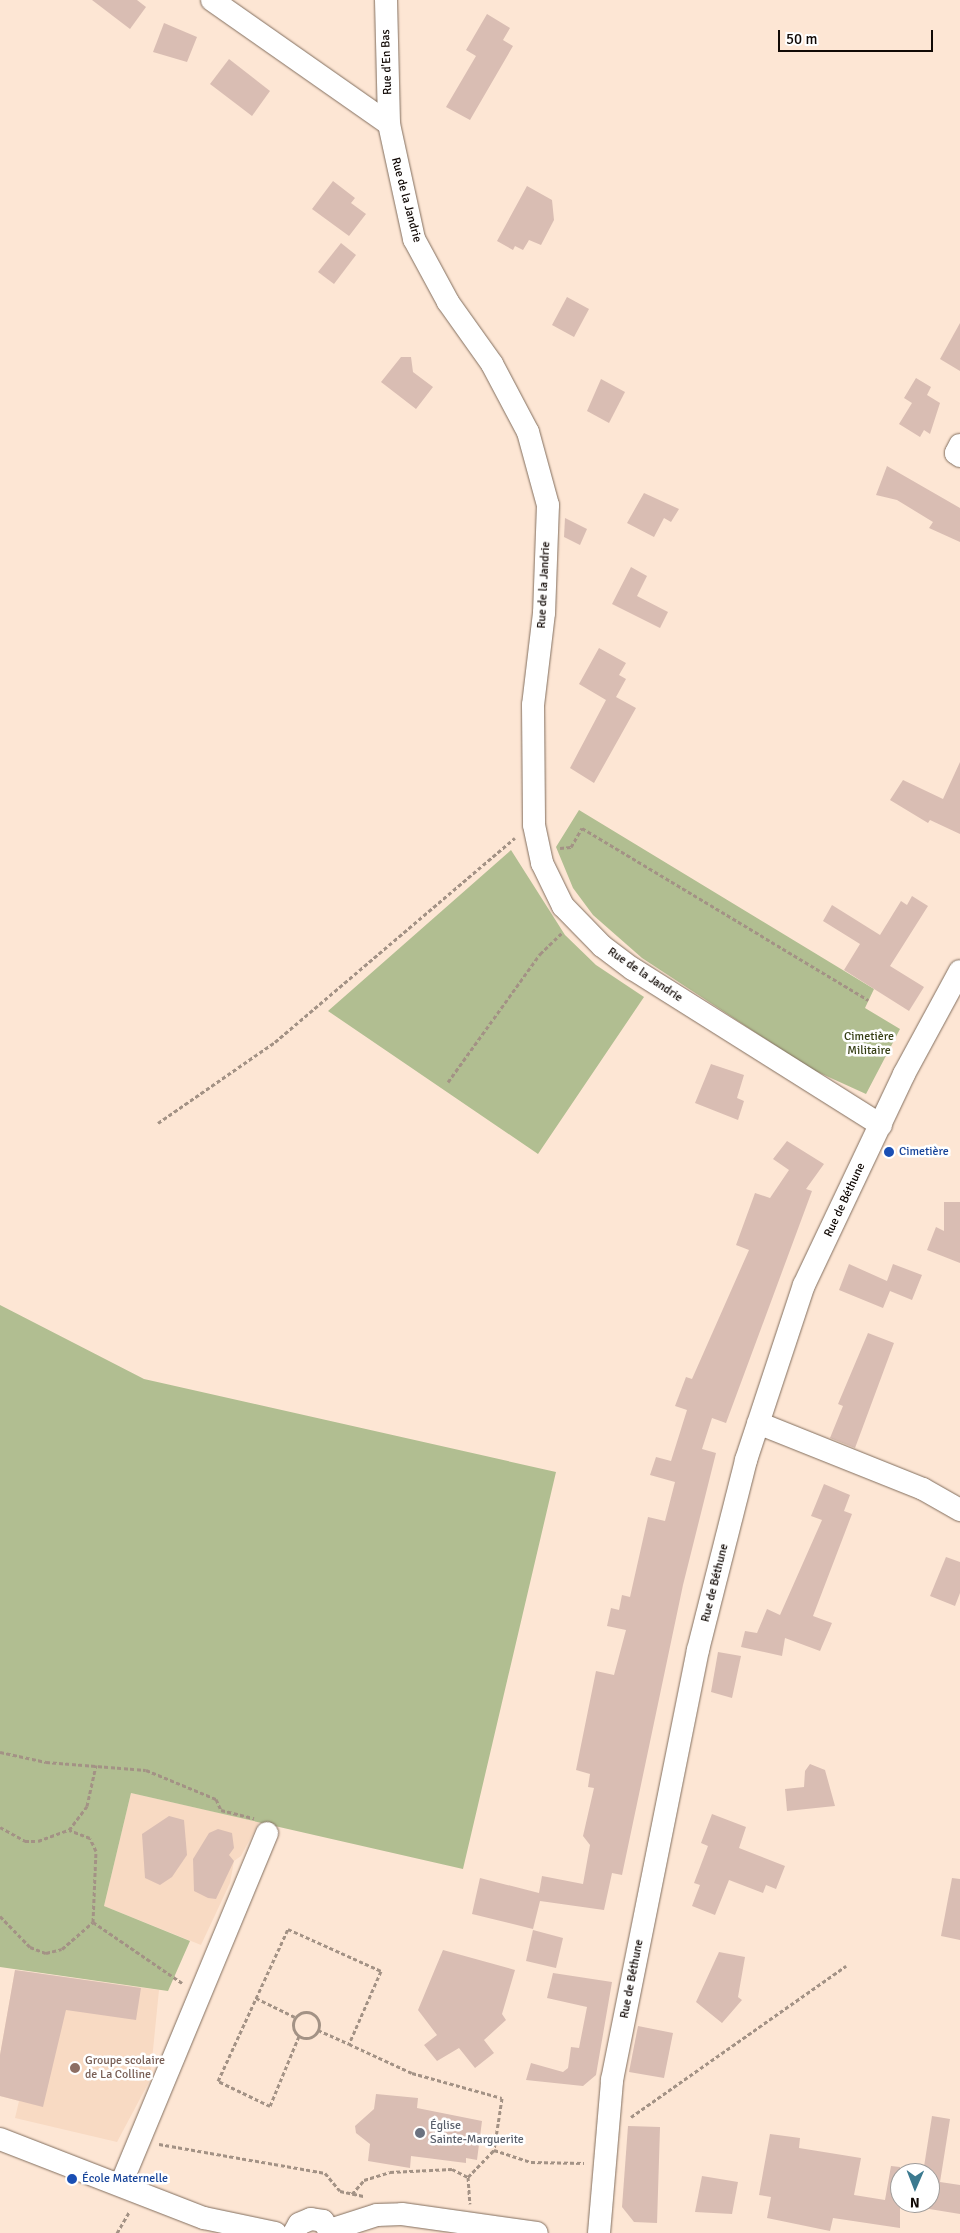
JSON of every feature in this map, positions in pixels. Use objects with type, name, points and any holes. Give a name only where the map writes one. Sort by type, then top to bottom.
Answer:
[{"type":"street","points":[[212,0],[389,124]]},
{"type":"street","name":"Rue d'En Bas","points":[[386,0],[389,124]]},
{"type":"street","name":"Rue de la Jandrie","points":[[389,124],[396,173],[414,238],[528,432],[548,505],[544,612],[533,705],[534,825],[542,863],[576,920],[633,969],[880,1125]]},
{"type":"street","points":[[960,445],[956,453],[960,456]]},
{"type":"street","name":"Rue de Béthune","points":[[599,2233],[612,2080],[698,1650],[758,1422],[804,1284],[880,1125],[960,971]]},
{"type":"street","points":[[758,1422],[922,1489],[960,1510]]},
{"type":"street","points":[[121,2184],[132,2161],[166,2069],[201,1996],[267,1833]]},
{"type":"street","points":[[0,2138],[204,2218],[275,2233]]},
{"type":"street","points":[[294,2233],[299,2224],[311,2219],[331,2231],[377,2215],[402,2214],[537,2233]]},
{"type":"path","points":[[158,1123],[275,1042],[503,846],[534,825]]},
{"type":"path","points":[[571,847],[582,828],[868,1000]]},
{"type":"path","points":[[448,1082],[540,954],[576,920]]},
{"type":"path","points":[[0,1752],[46,1762],[146,1770],[216,1798],[221,1810],[262,1820],[267,1833]]},
{"type":"path","points":[[0,1827],[25,1841],[38,1842],[69,1830],[87,1806],[96,1765]]},
{"type":"path","points":[[0,1916],[30,1947],[46,1953],[62,1949],[93,1922],[96,1851],[90,1838],[69,1830]]},
{"type":"path","points":[[93,1922],[201,1996]]},
{"type":"path","points":[[299,2036],[270,2106],[218,2081],[288,1929],[381,1971],[349,2044]]},
{"type":"path","points":[[606,2134],[846,1966]]},
{"type":"path","points":[[256,1998],[295,2017],[307,2012],[314,2015],[318,2030]]},
{"type":"path","points":[[295,2017],[293,2026],[299,2036],[308,2038],[318,2030]]},
{"type":"path","points":[[318,2030],[412,2073],[502,2098],[494,2150],[468,2177],[452,2169],[390,2172],[364,2180],[352,2194]]},
{"type":"path","points":[[139,2140],[243,2162],[326,2173],[340,2191],[367,2197],[377,2215]]},
{"type":"path","points":[[494,2150],[531,2162],[604,2163]]},
{"type":"shaded area","points":[[131,1793],[259,1822],[241,1856],[234,1861],[230,1883],[201,1945],[104,1906]]},
{"type":"shaded area","name":"Groupe scolaire de La Colline","points":[[15,1970],[159,1990],[150,2080],[117,2142],[15,2118],[19,2101],[0,2096],[0,2055]]},
{"type":"green space","name":"Cimetière Militaire","points":[[579,810],[874,989],[865,1008],[900,1029],[866,1094],[811,1069],[642,958],[593,915],[573,888],[556,847]]},
{"type":"green space","points":[[511,850],[565,935],[596,965],[644,997],[538,1154],[328,1011]]},
{"type":"green space","points":[[0,1305],[144,1379],[556,1472],[463,1869],[131,1793],[104,1906],[190,1941],[168,1991],[0,1967]]},
{"type":"building","points":[[92,0],[137,0],[146,7],[130,29]]},
{"type":"building","points":[[487,14],[510,28],[503,40],[513,46],[470,120],[446,107],[476,56],[466,50]]},
{"type":"building","points":[[164,23],[197,37],[187,62],[153,52]]},
{"type":"building","points":[[229,59],[270,91],[252,116],[210,84]]},
{"type":"building","points":[[333,181],[355,198],[351,203],[366,214],[349,236],[312,209]]},
{"type":"building","points":[[527,186],[552,200],[554,220],[541,245],[529,240],[523,250],[515,246],[513,250],[497,241]]},
{"type":"building","points":[[341,243],[356,255],[334,284],[318,272]]},
{"type":"building","points":[[567,297],[589,309],[574,337],[552,325]]},
{"type":"building","points":[[960,323],[960,371],[940,359]]},
{"type":"building","points":[[401,357],[411,357],[413,372],[433,387],[416,409],[381,382]]},
{"type":"building","points":[[916,378],[931,387],[927,395],[940,403],[930,434],[924,430],[920,437],[899,424],[912,403],[904,398]]},
{"type":"building","points":[[601,379],[625,392],[609,423],[587,411]]},
{"type":"building","points":[[887,466],[960,508],[960,542],[929,528],[933,522],[897,500],[876,495]]},
{"type":"building","points":[[644,493],[679,509],[671,522],[664,518],[654,537],[627,523]]},
{"type":"building","points":[[565,518],[587,529],[580,545],[564,537]]},
{"type":"building","points":[[631,567],[647,576],[637,596],[668,612],[660,628],[612,604]]},
{"type":"building","points":[[599,648],[626,663],[619,675],[626,679],[616,697],[636,708],[594,783],[570,768],[606,700],[579,684]]},
{"type":"building","points":[[960,762],[960,834],[930,820],[928,823],[890,800],[903,780],[943,799]]},
{"type":"building","points":[[912,896],[928,906],[890,966],[924,987],[909,1011],[844,970],[860,944],[823,921],[832,905],[880,935],[901,901],[907,905]]},
{"type":"building","points":[[711,1064],[744,1075],[737,1098],[744,1101],[738,1120],[695,1103]]},
{"type":"building","points":[[787,1141],[824,1164],[806,1189],[812,1191],[726,1423],[712,1418],[702,1449],[716,1453],[683,1585],[622,1875],[612,1873],[604,1910],[540,1901],[533,1929],[472,1914],[480,1878],[539,1893],[542,1876],[583,1884],[590,1845],[583,1836],[594,1788],[588,1787],[590,1774],[576,1770],[596,1671],[614,1675],[626,1630],[607,1626],[611,1608],[619,1610],[622,1595],[630,1597],[648,1517],[665,1521],[675,1482],[650,1475],[656,1457],[671,1461],[687,1410],[675,1406],[686,1377],[692,1379],[749,1250],[736,1245],[755,1193],[770,1198],[789,1170],[773,1159]]},
{"type":"building","points":[[944,1202],[960,1202],[960,1263],[927,1250],[936,1227],[944,1231]]},
{"type":"building","points":[[849,1264],[887,1281],[893,1264],[922,1275],[912,1300],[890,1291],[883,1308],[839,1290]]},
{"type":"building","points":[[868,1333],[894,1343],[855,1448],[830,1438],[843,1406],[838,1404]]},
{"type":"building","points":[[824,1484],[850,1495],[844,1511],[852,1514],[813,1616],[832,1623],[820,1651],[785,1638],[782,1656],[741,1647],[745,1631],[757,1633],[767,1609],[780,1615],[822,1520],[811,1516]]},
{"type":"building","points":[[946,1557],[960,1562],[960,1593],[955,1606],[930,1596]]},
{"type":"building","points":[[718,1652],[741,1656],[732,1698],[711,1692]]},
{"type":"building","points":[[810,1764],[825,1770],[835,1806],[787,1811],[785,1789],[804,1787],[805,1771]]},
{"type":"building","points":[[712,1814],[746,1827],[739,1848],[785,1866],[776,1889],[766,1885],[763,1893],[729,1880],[715,1915],[692,1906],[700,1885],[694,1883],[708,1846],[701,1843]]},
{"type":"building","points":[[169,1816],[184,1820],[187,1855],[172,1877],[160,1885],[145,1878],[142,1834]]},
{"type":"building","points":[[218,1829],[232,1833],[234,1848],[229,1855],[234,1861],[216,1899],[208,1898],[194,1891],[193,1859],[209,1833]]},
{"type":"building","points":[[952,1878],[960,1879],[960,1940],[941,1936]]},
{"type":"building","points":[[533,1930],[563,1938],[556,1968],[526,1961]]},
{"type":"building","points":[[443,1950],[515,1970],[502,2014],[506,2020],[484,2040],[494,2053],[475,2068],[459,2048],[437,2061],[424,2045],[437,2035],[418,2010]]},
{"type":"building","points":[[719,1952],[745,1957],[738,1997],[742,2000],[722,2023],[696,2002]]},
{"type":"building","points":[[15,1970],[141,1988],[136,2020],[66,2010],[43,2107],[0,2096],[0,2055]]},
{"type":"building","points":[[553,1973],[612,1982],[596,2075],[583,2086],[526,2080],[531,2063],[563,2072],[568,2068],[571,2047],[579,2048],[587,2007],[547,1998]]},
{"type":"building","points":[[638,2026],[673,2033],[664,2078],[629,2072]]},
{"type":"building","name":"Église Sainte-Marguerite","points":[[376,2094],[418,2098],[417,2108],[482,2121],[477,2160],[466,2158],[466,2163],[411,2156],[410,2168],[368,2161],[370,2144],[356,2133],[355,2126],[374,2109]]},
{"type":"building","points":[[932,2116],[950,2119],[940,2182],[940,2163],[925,2163]]},
{"type":"building","points":[[628,2126],[660,2127],[657,2223],[634,2222],[622,2207]]},
{"type":"building","points":[[770,2134],[800,2138],[799,2148],[861,2158],[854,2195],[885,2200],[890,2172],[890,2213],[900,2213],[900,2228],[833,2218],[830,2231],[767,2218],[771,2197],[759,2195]]},
{"type":"building","points":[[702,2176],[738,2182],[732,2214],[695,2212]]},
{"type":"building","points":[[940,2182],[960,2185],[960,2214],[940,2211]]},
{"type":"place","name":"Cimetière","points":[[889,1152]]},
{"type":"place","name":"Groupe scolaire de La Colline","points":[[75,2068]]},
{"type":"place","name":"Église Sainte-Marguerite","points":[[420,2133]]},
{"type":"place","name":"École Maternelle","points":[[72,2179]]}]
